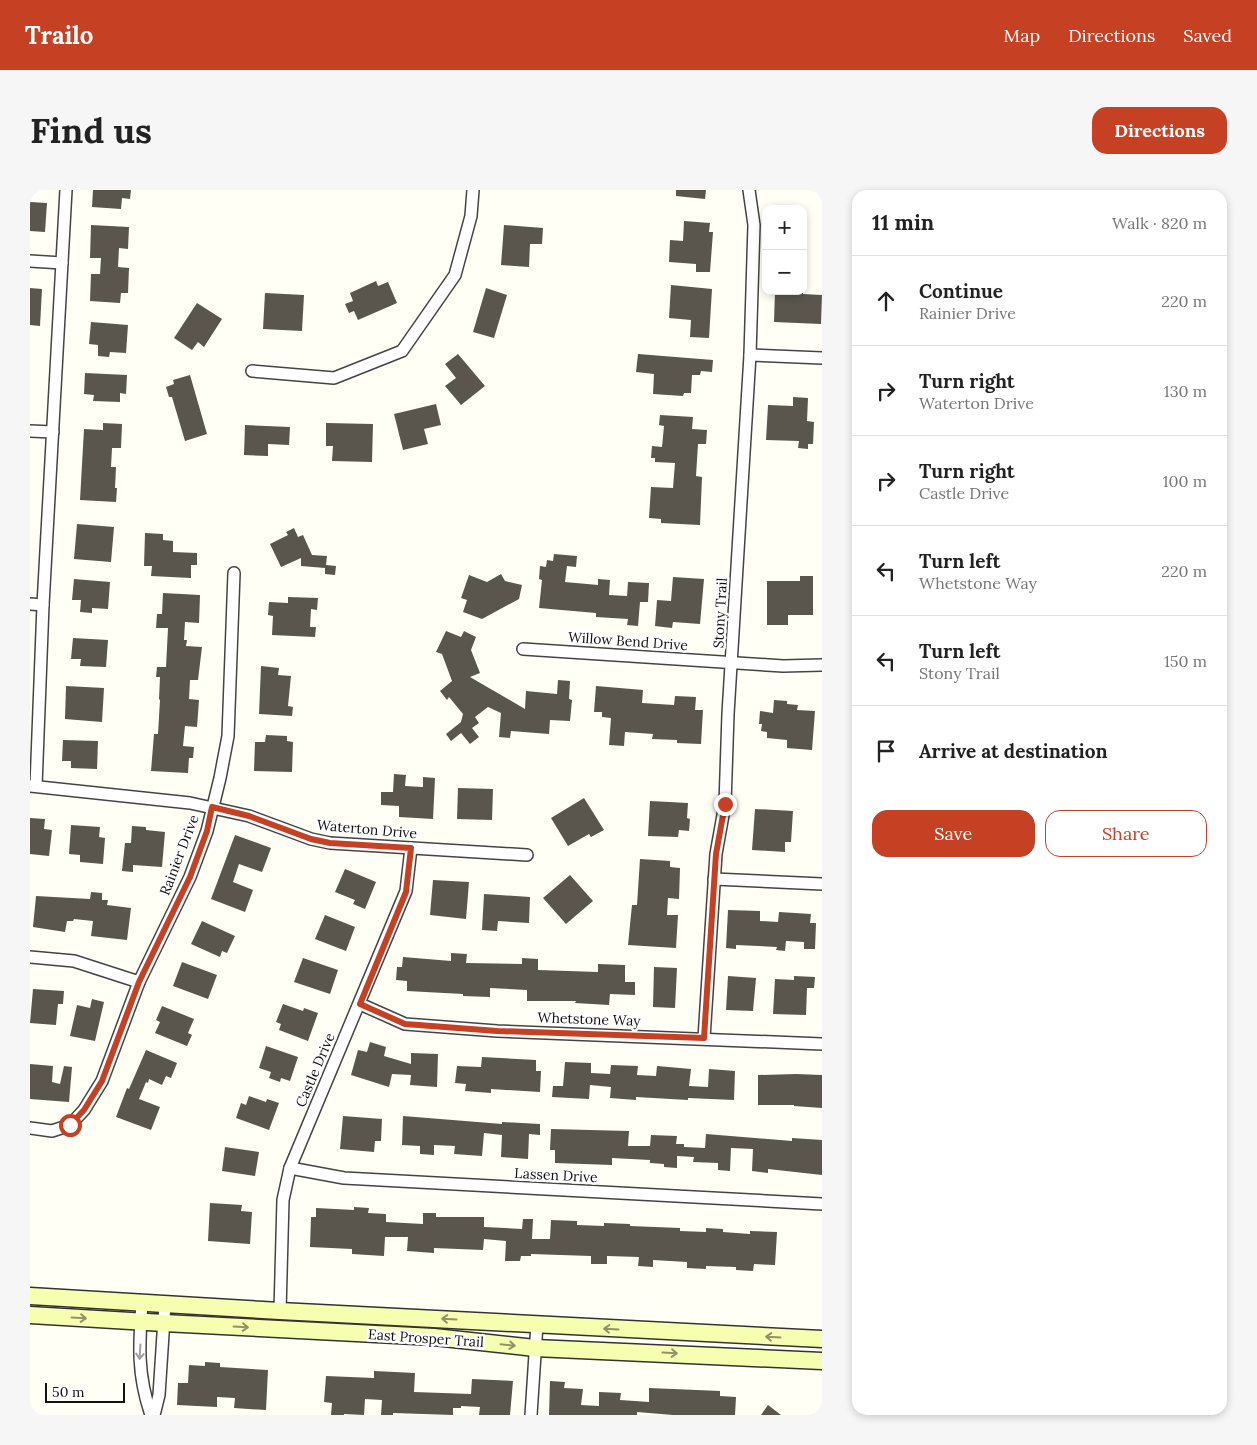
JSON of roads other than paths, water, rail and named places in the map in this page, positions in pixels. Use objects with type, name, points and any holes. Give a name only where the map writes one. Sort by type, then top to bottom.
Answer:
[{"type":"main road","name":"East Prosper Trail","points":[[30,1296],[822,1339]]},
{"type":"main road","name":"East Prosper Trail","points":[[30,1314],[141,1322],[434,1337],[535,1348],[822,1361]]},
{"type":"street","points":[[33,786],[66,190]]},
{"type":"street","points":[[252,371],[334,378],[402,352],[455,275],[471,216],[473,190]]},
{"type":"street","name":"Stony Trail","points":[[704,1038],[716,854],[725,804],[750,355],[754,225],[749,190]]},
{"type":"street","points":[[30,260],[62,263]]},
{"type":"street","points":[[750,355],[822,358]]},
{"type":"street","points":[[30,431],[53,432]]},
{"type":"street","name":"Rainier Drive","points":[[30,1128],[52,1132],[70,1125],[84,1110],[102,1081],[139,982],[190,877],[207,831],[228,736],[234,573]]},
{"type":"street","points":[[30,604],[43,605]]},
{"type":"street","name":"Willow Bend Drive","points":[[523,649],[783,666],[822,665]]},
{"type":"street","name":"Waterton Drive","points":[[33,786],[160,799],[212,807],[249,816],[311,839],[330,843],[527,855]]},
{"type":"street","name":"Castle Drive","points":[[280,1311],[283,1200],[290,1168],[406,892],[411,848]]},
{"type":"street","points":[[714,879],[822,884]]},
{"type":"street","points":[[30,956],[74,961],[139,982]]},
{"type":"street","name":"Whetstone Way","points":[[360,1004],[405,1024],[497,1031],[822,1044]]},
{"type":"street","name":"Lassen Drive","points":[[290,1168],[344,1178],[822,1204]]},
{"type":"street","points":[[142,1303],[139,1360],[144,1394],[153,1415]]},
{"type":"street","points":[[153,1415],[159,1395],[165,1304]]},
{"type":"street","points":[[531,1415],[537,1324]]}]
